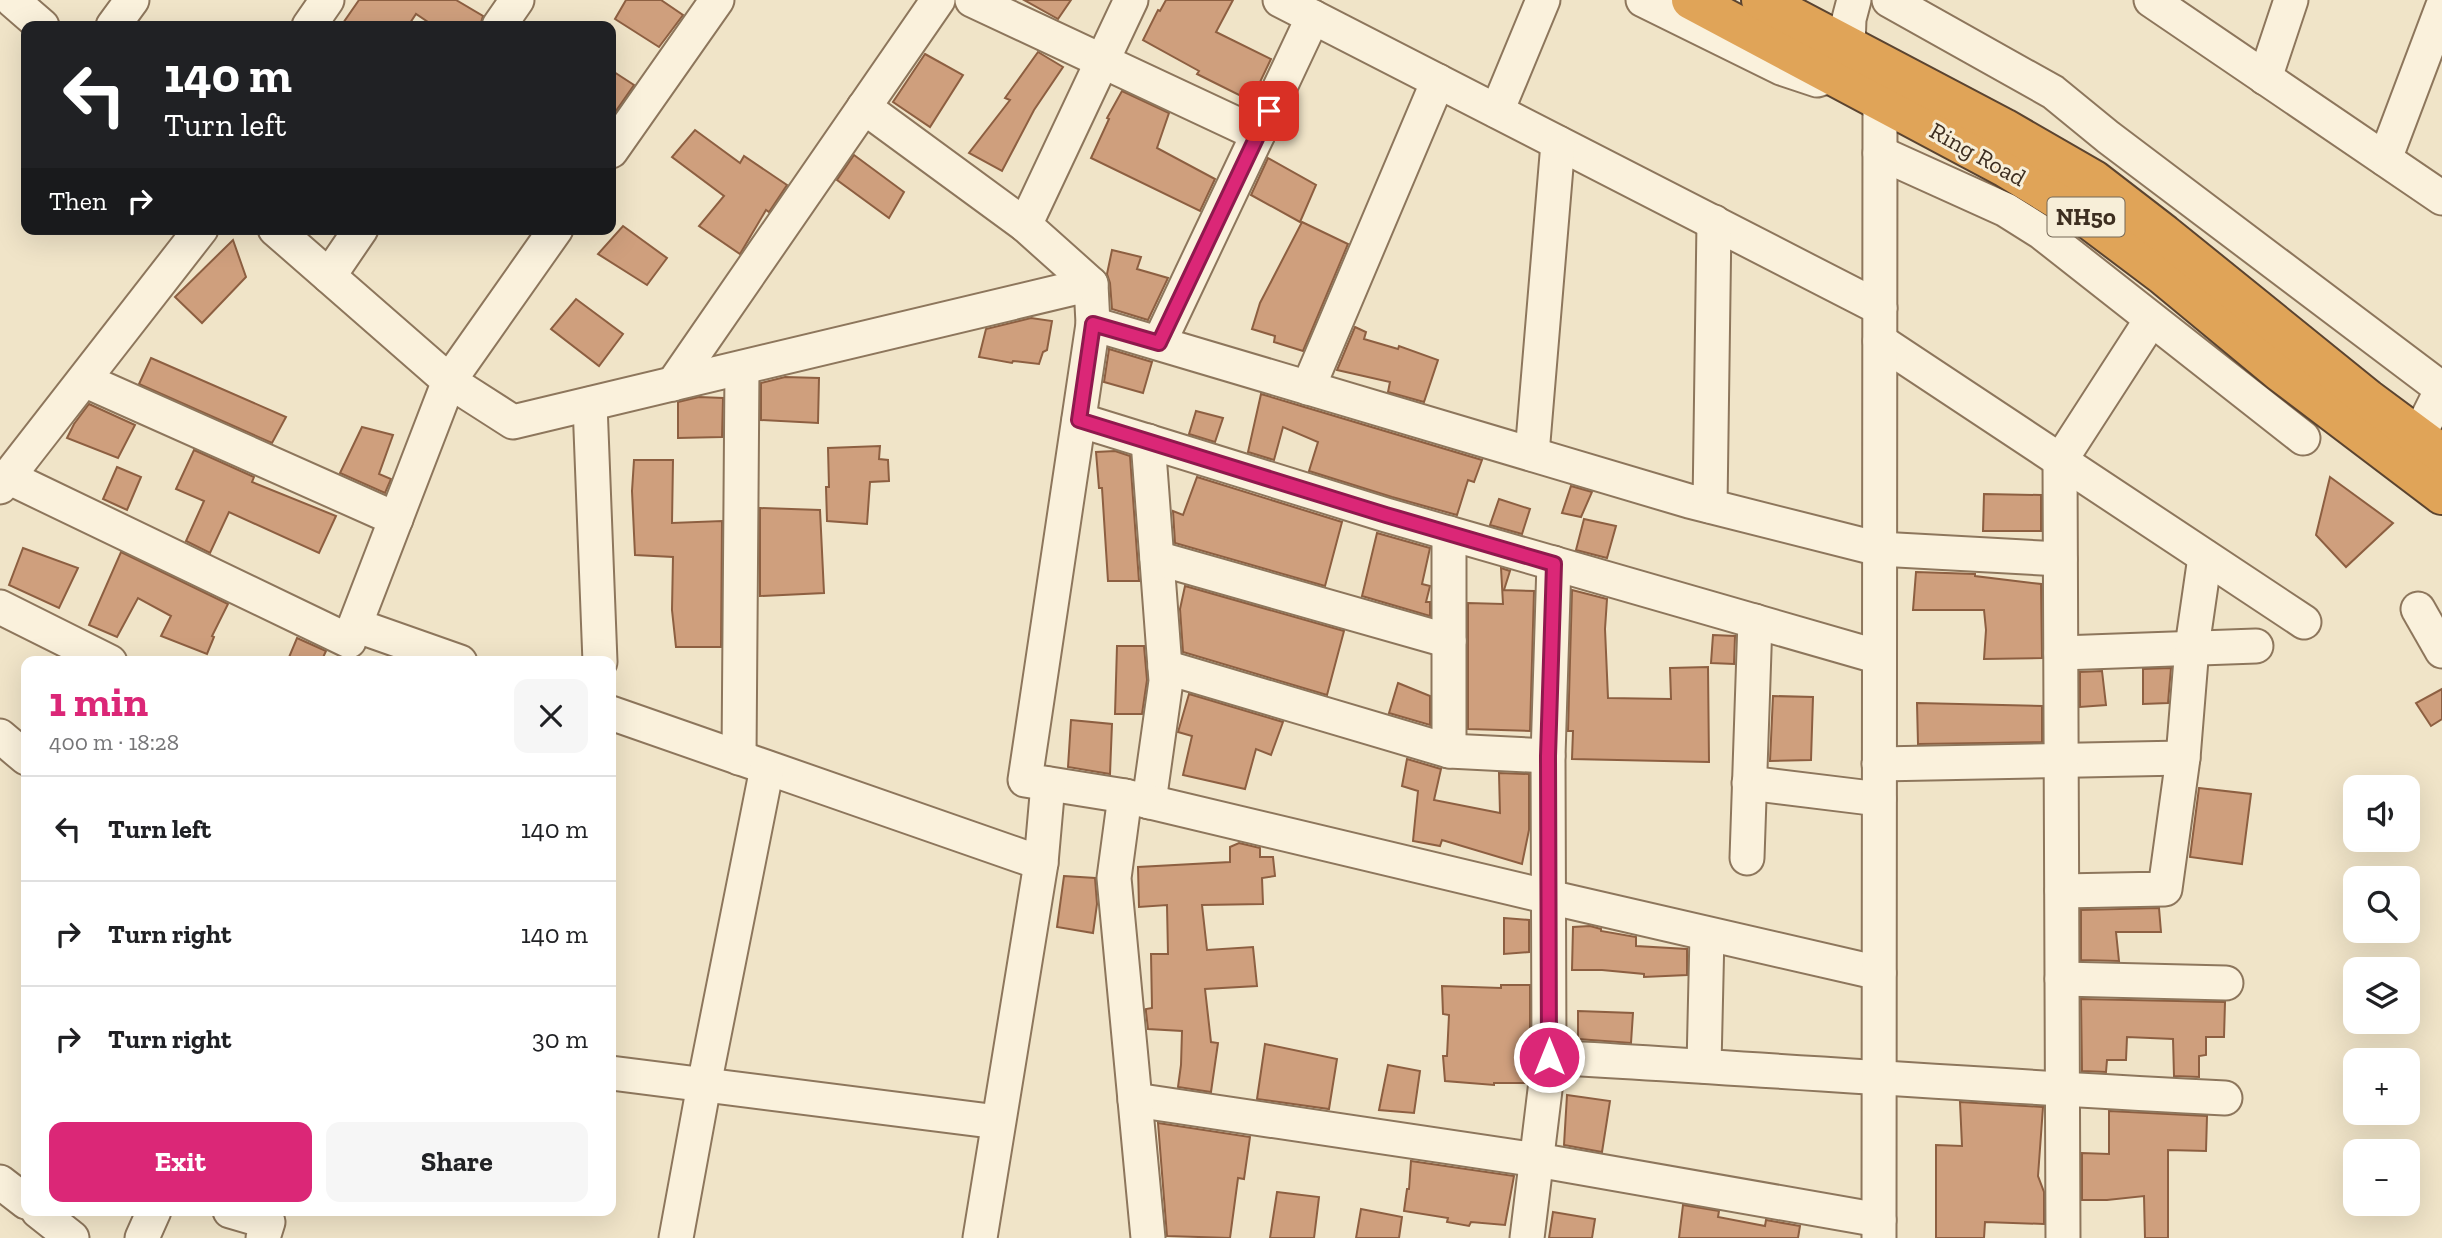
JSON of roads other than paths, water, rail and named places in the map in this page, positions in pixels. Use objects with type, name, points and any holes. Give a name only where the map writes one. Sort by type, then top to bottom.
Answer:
[{"type":"highway","name":"Ring Road","points":[[1690,0],[1853,71],[2004,128],[2094,180],[2430,446]]},
{"type":"highway","name":"Ring Road","points":[[1761,0],[1853,71],[2083,215],[2164,276],[2280,372],[2442,495]]},
{"type":"street","points":[[12,0],[36,21]]},
{"type":"street","points":[[117,21],[132,0]]},
{"type":"street","points":[[312,21],[327,0]]},
{"type":"street","points":[[502,21],[517,0]]},
{"type":"street","points":[[616,142],[717,0]]},
{"type":"street","points":[[673,384],[939,0]]},
{"type":"street","points":[[972,0],[1258,134]]},
{"type":"street","points":[[1024,225],[1131,0]]},
{"type":"street","points":[[1280,0],[1880,307]]},
{"type":"street","points":[[1497,111],[1543,0]]},
{"type":"street","points":[[1643,0],[1781,68],[1817,80],[1853,71]]},
{"type":"street","points":[[1135,1100],[1537,1160],[1879,1229],[1880,153],[1853,71],[1849,19],[1854,0]]},
{"type":"street","points":[[1853,71],[1874,18],[1876,0]]},
{"type":"street","points":[[1889,0],[2053,92],[2108,137],[2442,389],[2430,446]]},
{"type":"street","points":[[2151,0],[2442,198]]},
{"type":"street","points":[[2265,78],[2291,0]]},
{"type":"street","points":[[2385,159],[2442,8]]},
{"type":"street","points":[[1159,343],[1312,17]]},
{"type":"street","points":[[1308,388],[1437,81]]},
{"type":"street","points":[[864,107],[1024,225],[1091,284],[1093,324],[1025,780],[1137,799],[1879,973]]},
{"type":"street","points":[[1532,454],[1558,143]]},
{"type":"street","points":[[1880,153],[2006,210],[2041,232],[2303,438]]},
{"type":"street","points":[[1710,506],[1714,222]]},
{"type":"street","points":[[196,235],[4,482],[349,642],[427,656]]},
{"type":"street","points":[[282,235],[449,381],[513,422],[1091,284]]},
{"type":"street","points":[[329,276],[357,235]]},
{"type":"street","points":[[349,642],[449,381],[552,235]]},
{"type":"street","points":[[2063,1238],[2060,461],[2151,320]]},
{"type":"street","points":[[1093,324],[1710,506],[1879,550],[2060,559]]},
{"type":"street","points":[[1880,341],[2304,622]]},
{"type":"street","points":[[676,1238],[704,1085],[753,763],[742,368]]},
{"type":"street","points":[[84,380],[396,519]]},
{"type":"street","points":[[590,404],[600,656]]},
{"type":"street","points":[[1079,420],[1449,533],[1879,657]]},
{"type":"street","points":[[1148,441],[1166,681],[1114,878],[1148,1238]]},
{"type":"street","points":[[1449,533],[1449,751]]},
{"type":"street","points":[[2062,891],[2165,889],[2183,758],[2192,647],[2205,557]]},
{"type":"street","points":[[1157,558],[1449,641]]},
{"type":"street","points":[[1527,1238],[1549,1057],[1548,756],[1554,564]]},
{"type":"street","points":[[0,607],[98,656]]},
{"type":"street","points":[[2418,609],[2442,651]]},
{"type":"street","points":[[1747,858],[1755,621]]},
{"type":"street","points":[[2061,653],[2256,646]]},
{"type":"street","points":[[1165,667],[1449,751],[1548,756]]},
{"type":"street","points":[[616,715],[1041,863]]},
{"type":"street","points":[[0,736],[21,754]]},
{"type":"street","points":[[1880,764],[2183,758]]},
{"type":"street","points":[[1749,783],[1879,799]]},
{"type":"street","points":[[980,1238],[1041,863],[1048,784]]},
{"type":"street","points":[[1704,1066],[1707,934]]},
{"type":"street","points":[[2062,979],[2226,983]]},
{"type":"street","points":[[1549,1057],[2225,1098]]},
{"type":"street","points":[[616,1074],[999,1122]]},
{"type":"street","points":[[0,1182],[21,1198]]},
{"type":"street","points":[[44,1216],[72,1238]]},
{"type":"street","points":[[142,1238],[152,1216]]},
{"type":"street","points":[[247,1216],[268,1222],[263,1238]]}]
